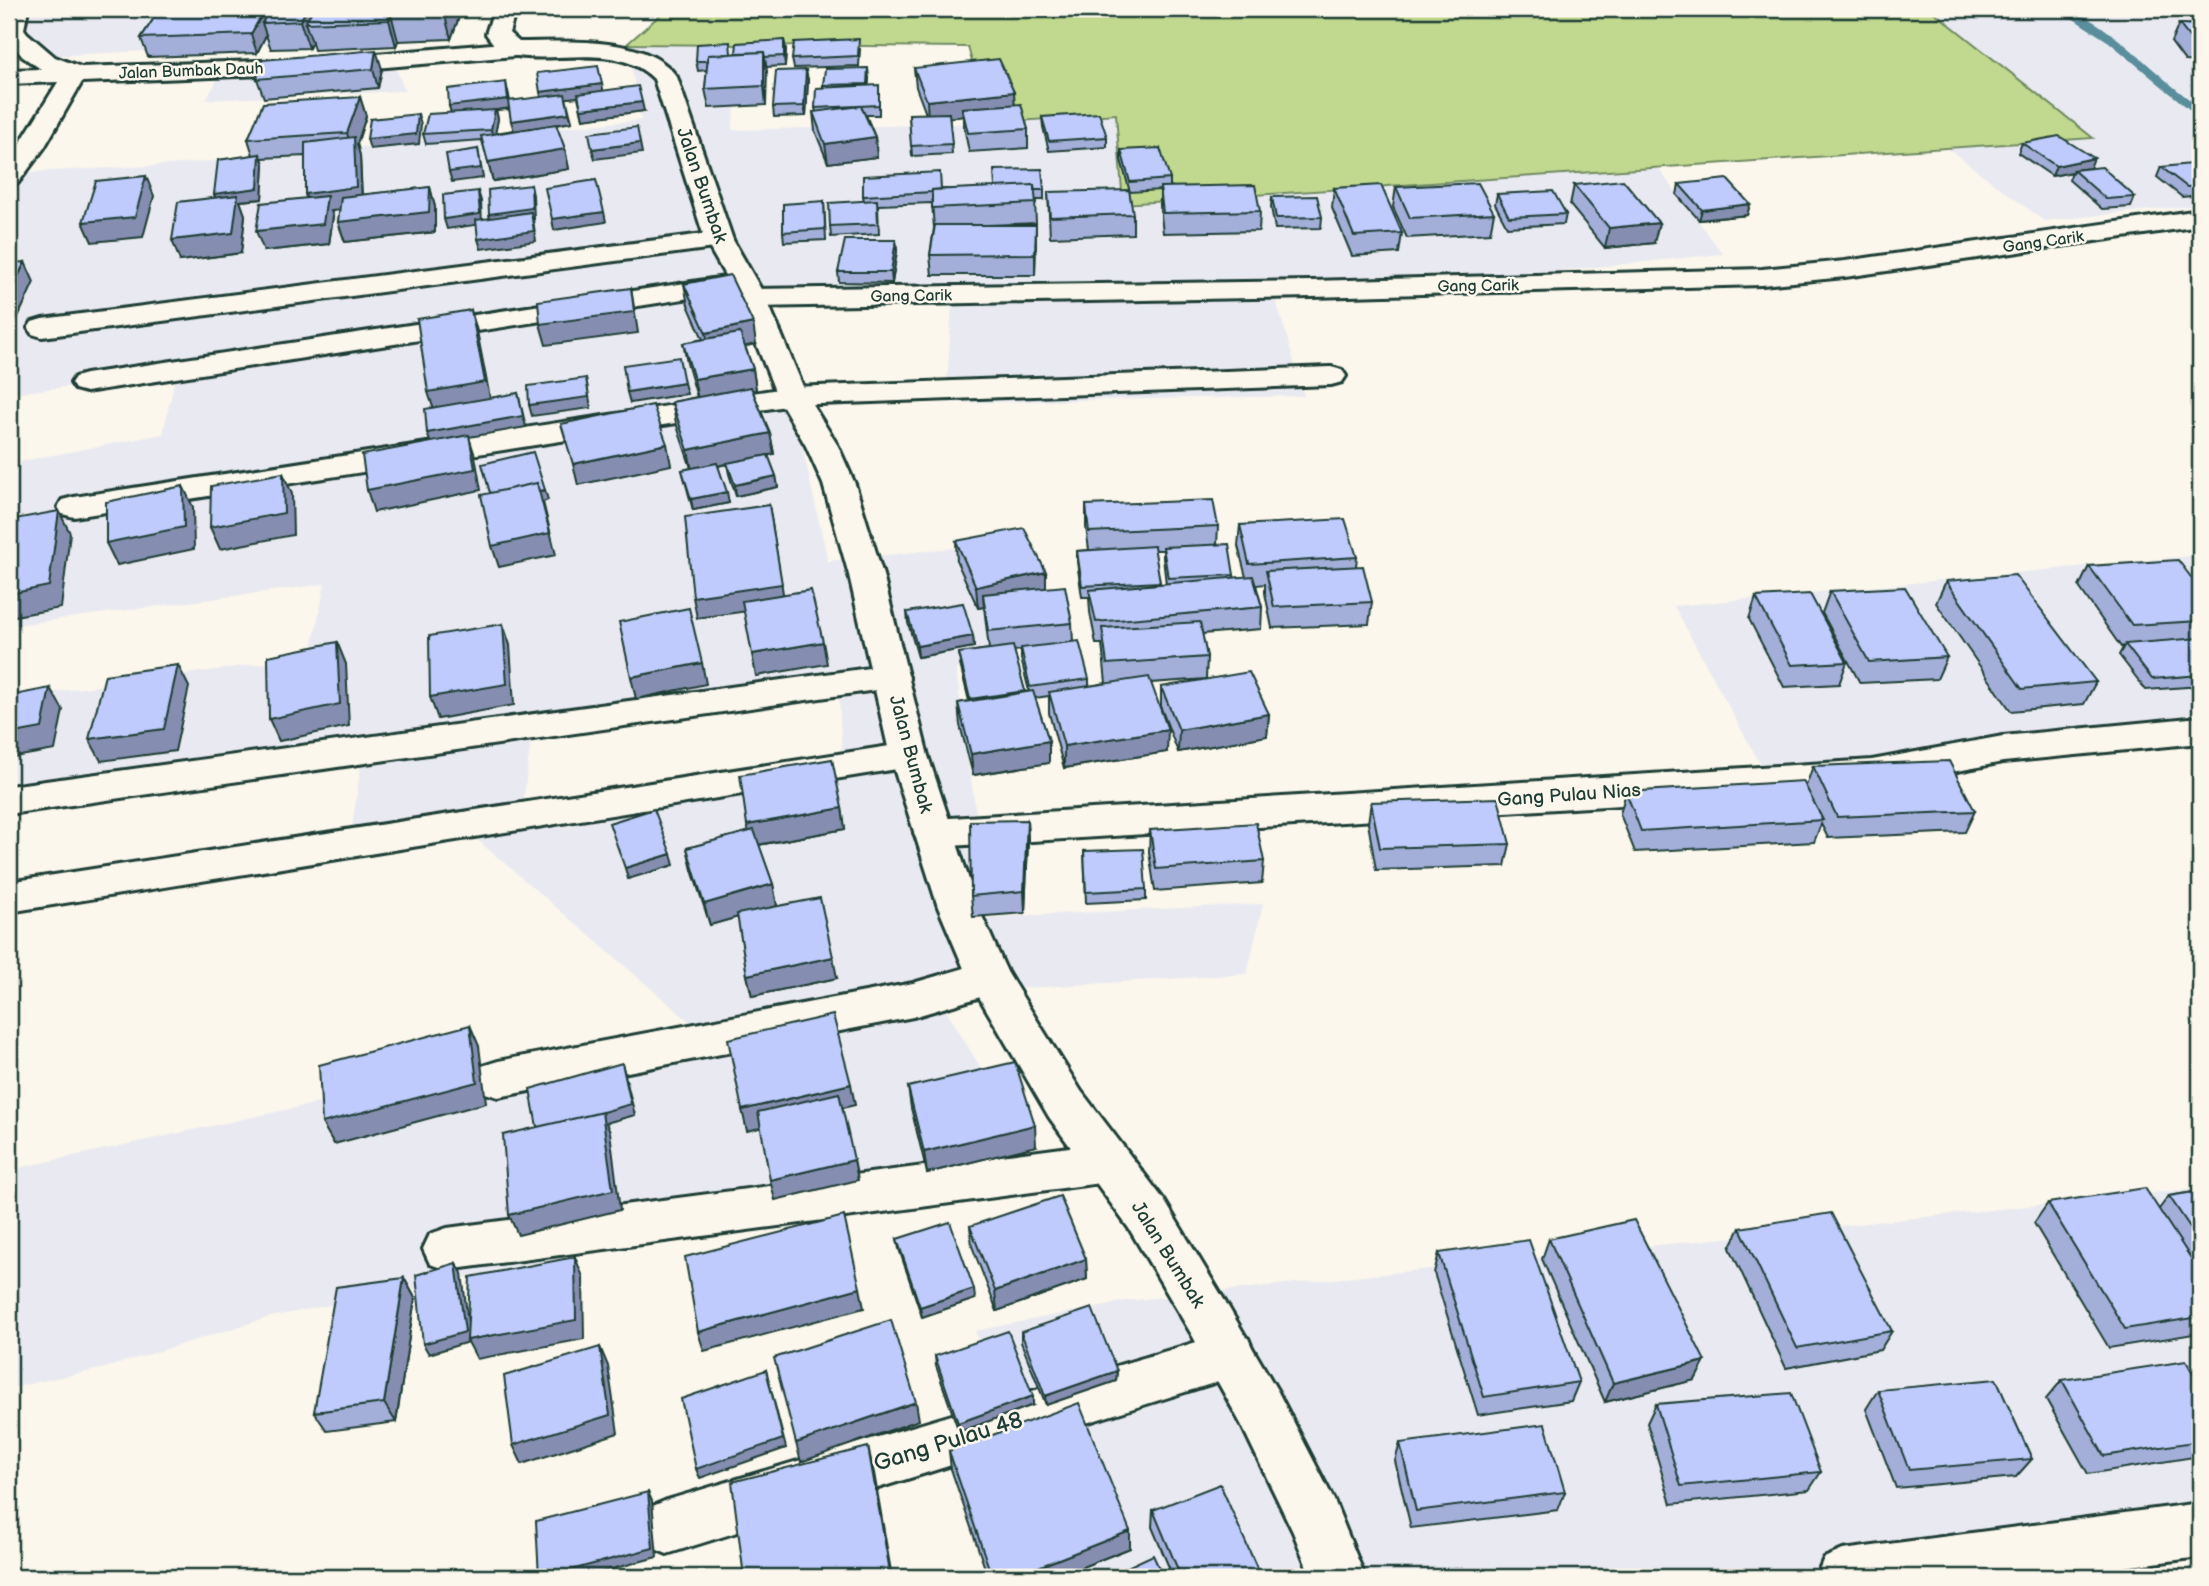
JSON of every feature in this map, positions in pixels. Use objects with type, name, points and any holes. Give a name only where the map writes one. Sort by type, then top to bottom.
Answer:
[{"type":"street","points":[[9,178],[31,148],[75,73],[49,66],[26,48],[12,30],[17,9]]},
{"type":"street","points":[[505,9],[497,34],[506,45],[515,49]]},
{"type":"street","name":"Jalan Bumbak Dauh","points":[[9,77],[317,66],[515,49]]},
{"type":"street","name":"Jalan Bumbak","points":[[515,49],[607,52],[648,61],[666,77],[719,240],[748,290],[792,396],[822,446],[839,484],[866,575],[909,756],[958,906],[989,978],[1065,1104],[1147,1215],[1230,1355],[1315,1519],[1338,1577]]},
{"type":"street","name":"Gang Carik","points":[[86,383],[748,290],[1311,289],[1762,277],[1845,269],[2200,218]]},
{"type":"street","points":[[42,328],[719,240]]},
{"type":"street","points":[[74,507],[792,396],[1331,376]]},
{"type":"street","points":[[9,800],[891,677]]},
{"type":"street","name":"Gang Pulau Nias","points":[[934,834],[1817,779],[1872,774],[2003,749],[2200,730]]},
{"type":"street","points":[[9,897],[909,756]]},
{"type":"street","points":[[498,1079],[913,1000],[989,978]]},
{"type":"street","points":[[447,1250],[1108,1163]]},
{"type":"street","name":"Gang Pulau 48","points":[[667,1527],[1230,1355]]},
{"type":"street","points":[[1843,1577],[2200,1530]]},
{"type":"shaded area","points":[[9,9],[459,9],[423,37],[9,58]]},
{"type":"shaded area","points":[[1930,9],[2200,9],[2200,205],[2044,221],[1947,148],[2092,137]]},
{"type":"shaded area","points":[[627,44],[743,45],[732,130],[989,123],[1116,114],[1124,204],[1658,168],[1723,254],[1276,300],[1304,396],[946,403],[952,302],[869,298],[744,312],[755,404],[793,406],[828,561],[1001,543],[1008,661],[956,669],[990,917],[1263,904],[1247,974],[936,994],[1039,1163],[270,1317],[105,1368],[9,1388],[9,1170],[690,1022],[474,837],[348,856],[364,743],[16,794],[9,815],[9,698],[310,657],[325,584],[9,626],[9,488],[22,461],[163,434],[176,373],[9,394],[9,173],[169,165],[641,120]],"holes":[[[838,682],[843,770],[520,828],[533,724]]]},
{"type":"shaded area","points":[[391,56],[405,91],[206,100],[224,67]]},
{"type":"shaded area","points":[[2200,555],[2200,733],[1771,784],[1674,606]]},
{"type":"shaded area","points":[[2200,1188],[2200,1543],[2131,1553],[2141,1577],[1058,1577],[975,1331],[1125,1301]]},
{"type":"green space","points":[[667,9],[1930,9],[2093,138],[1123,204],[1116,114],[989,123],[968,47],[627,44]]},
{"type":"building","points":[[160,9],[265,9],[251,34],[141,38]]},
{"type":"building","points":[[270,9],[307,9],[300,21],[262,23]]},
{"type":"building","points":[[313,9],[446,9],[444,12],[391,14],[389,20],[305,23]]},
{"type":"building","points":[[2179,24],[2200,25],[2200,43],[2193,42]]},
{"type":"building","points":[[859,39],[858,56],[792,59],[794,42]]},
{"type":"building","points":[[784,40],[784,56],[765,57],[764,52],[736,53],[737,43]]},
{"type":"building","points":[[730,42],[731,54],[708,55],[708,61],[696,61],[697,44]]},
{"type":"building","points":[[376,50],[373,69],[257,79],[262,60]]},
{"type":"building","points":[[764,52],[764,86],[705,89],[708,55]]},
{"type":"building","points":[[999,59],[1014,92],[927,101],[914,68]]},
{"type":"building","points":[[598,66],[602,84],[540,92],[537,73]]},
{"type":"building","points":[[868,68],[867,84],[823,85],[825,69]]},
{"type":"building","points":[[806,70],[804,106],[773,107],[776,71]]},
{"type":"building","points":[[506,82],[508,99],[449,106],[448,89]]},
{"type":"building","points":[[879,85],[879,105],[815,108],[816,88]]},
{"type":"building","points":[[638,86],[642,102],[581,109],[578,94]]},
{"type":"building","points":[[565,94],[569,113],[511,121],[508,101]]},
{"type":"building","points":[[360,97],[347,133],[248,139],[263,103]]},
{"type":"building","points":[[1021,104],[1028,129],[968,133],[962,108]]},
{"type":"building","points":[[861,106],[875,137],[825,144],[813,112]]},
{"type":"building","points":[[495,110],[491,130],[423,134],[428,114]]},
{"type":"building","points":[[949,113],[952,144],[911,146],[909,114]]},
{"type":"building","points":[[1099,113],[1107,137],[1049,141],[1042,117]]},
{"type":"building","points":[[418,114],[416,134],[367,139],[370,119]]},
{"type":"building","points":[[556,124],[565,149],[488,162],[481,136]]},
{"type":"building","points":[[637,127],[640,143],[592,149],[589,133]]},
{"type":"building","points":[[2059,136],[2094,158],[2056,166],[2022,143]]},
{"type":"building","points":[[354,137],[356,187],[305,194],[305,143]]},
{"type":"building","points":[[1160,148],[1170,179],[1130,182],[1121,150]]},
{"type":"building","points":[[478,149],[481,168],[449,172],[446,154]]},
{"type":"building","points":[[260,154],[258,188],[214,194],[218,160]]},
{"type":"building","points":[[2191,164],[2200,171],[2200,186],[2187,187],[2161,167]]},
{"type":"building","points":[[2102,167],[2135,197],[2106,199],[2073,170]]},
{"type":"building","points":[[1042,169],[1044,190],[1034,190],[1034,185],[995,187],[994,170]]},
{"type":"building","points":[[940,172],[941,189],[932,192],[863,196],[863,176]]},
{"type":"building","points":[[146,176],[135,217],[83,222],[96,181]]},
{"type":"building","points":[[1727,179],[1750,204],[1702,210],[1679,184]]},
{"type":"building","points":[[596,180],[604,212],[552,219],[545,188]]},
{"type":"building","points":[[1623,180],[1659,223],[1609,228],[1574,185]]},
{"type":"building","points":[[1478,183],[1494,213],[1410,218],[1396,187]]},
{"type":"building","points":[[531,185],[532,208],[489,214],[488,190]]},
{"type":"building","points":[[1034,185],[1036,203],[932,208],[932,190]]},
{"type":"building","points":[[1255,185],[1260,211],[1163,213],[1160,187]]},
{"type":"building","points":[[1381,185],[1402,233],[1354,236],[1334,188]]},
{"type":"building","points":[[430,187],[429,212],[338,222],[341,197]]},
{"type":"building","points":[[1129,190],[1133,214],[1050,217],[1048,192]]},
{"type":"building","points":[[478,191],[480,214],[444,219],[443,195]]},
{"type":"building","points":[[1553,191],[1566,214],[1509,217],[1497,194]]},
{"type":"building","points":[[238,195],[233,233],[172,240],[178,202]]},
{"type":"building","points":[[327,196],[323,224],[256,231],[261,203]]},
{"type":"building","points":[[1317,196],[1322,217],[1276,218],[1272,197]]},
{"type":"building","points":[[877,200],[878,224],[830,226],[829,203]]},
{"type":"building","points":[[824,201],[825,229],[783,232],[783,204]]},
{"type":"building","points":[[531,212],[534,231],[478,239],[476,220]]},
{"type":"building","points":[[935,225],[1036,225],[1035,254],[930,255]]},
{"type":"building","points":[[845,240],[896,240],[891,272],[838,272]]},
{"type":"building","points":[[25,262],[9,295],[9,263]]},
{"type":"building","points":[[730,275],[753,323],[706,333],[684,284]]},
{"type":"building","points":[[631,288],[634,312],[540,324],[538,301]]},
{"type":"building","points":[[471,310],[485,382],[428,392],[417,319]]},
{"type":"building","points":[[740,333],[753,369],[694,379],[683,343]]},
{"type":"building","points":[[679,357],[684,383],[627,392],[623,365]]},
{"type":"building","points":[[586,378],[589,397],[529,405],[528,386]]},
{"type":"building","points":[[751,387],[770,433],[688,450],[672,402]]},
{"type":"building","points":[[518,393],[523,416],[427,433],[425,409]]},
{"type":"building","points":[[653,405],[667,444],[573,464],[561,424]]},
{"type":"building","points":[[469,435],[475,469],[367,490],[362,455]]},
{"type":"building","points":[[533,452],[545,490],[539,491],[537,483],[490,493],[482,464]]},
{"type":"building","points":[[768,455],[776,476],[735,485],[727,463]]},
{"type":"building","points":[[717,463],[727,492],[691,499],[682,470]]},
{"type":"building","points":[[283,473],[284,513],[210,527],[211,486]]},
{"type":"building","points":[[537,483],[550,533],[492,546],[481,495]]},
{"type":"building","points":[[183,486],[184,527],[106,543],[106,502]]},
{"type":"building","points":[[1213,500],[1218,526],[1089,532],[1086,505]]},
{"type":"building","points":[[769,505],[782,584],[693,597],[685,517]]},
{"type":"building","points":[[59,511],[49,586],[9,594],[9,520]]},
{"type":"building","points":[[1345,519],[1357,557],[1249,564],[1240,525]]},
{"type":"building","points":[[1024,528],[1046,572],[976,587],[956,541]]},
{"type":"building","points":[[1229,544],[1234,575],[1168,578],[1163,547]]},
{"type":"building","points":[[1154,546],[1160,582],[1082,586],[1077,551]]},
{"type":"building","points":[[2178,560],[2200,589],[2200,621],[2132,625],[2089,566]]},
{"type":"building","points":[[1363,566],[1372,602],[1274,607],[1266,571]]},
{"type":"building","points":[[2015,575],[2096,682],[2022,689],[1946,581]]},
{"type":"building","points":[[1253,576],[1262,607],[1096,622],[1089,590]]},
{"type":"building","points":[[1065,586],[1072,623],[988,631],[983,594]]},
{"type":"building","points":[[1905,587],[1947,657],[1869,662],[1830,591]]},
{"type":"building","points":[[811,590],[823,642],[752,654],[742,601]]},
{"type":"building","points":[[1810,594],[1847,662],[1792,665],[1756,597]]},
{"type":"building","points":[[963,603],[973,636],[917,646],[907,612]]},
{"type":"building","points":[[689,608],[702,663],[631,677],[619,622]]},
{"type":"building","points":[[1200,622],[1207,657],[1107,664],[1102,628]]},
{"type":"building","points":[[503,624],[507,684],[430,697],[429,636]]},
{"type":"building","points":[[2199,638],[2200,675],[2152,679],[2125,644]]},
{"type":"building","points":[[1079,641],[1089,679],[1030,687],[1021,648]]},
{"type":"building","points":[[337,642],[340,704],[269,719],[268,656]]},
{"type":"building","points":[[1013,646],[1025,691],[970,699],[959,653]]},
{"type":"building","points":[[178,665],[164,729],[89,739],[105,675]]},
{"type":"building","points":[[1249,672],[1269,714],[1179,730],[1161,687]]},
{"type":"building","points":[[1149,677],[1168,730],[1064,746],[1049,692]]},
{"type":"building","points":[[50,688],[42,728],[9,734],[9,696]]},
{"type":"building","points":[[1033,691],[1049,741],[971,754],[958,703]]},
{"type":"building","points":[[832,759],[842,808],[747,825],[740,775]]},
{"type":"building","points":[[1949,761],[1975,811],[1837,817],[1813,766]]},
{"type":"building","points":[[1803,781],[1823,820],[1641,831],[1626,792]]},
{"type":"building","points":[[1498,798],[1510,844],[1380,848],[1371,802]]},
{"type":"building","points":[[654,809],[671,854],[625,868],[609,823]]},
{"type":"building","points":[[1027,820],[1024,891],[971,896],[970,821]]},
{"type":"building","points":[[1256,823],[1264,861],[1156,869],[1150,830]]},
{"type":"building","points":[[754,830],[773,884],[704,904],[687,848]]},
{"type":"building","points":[[1143,849],[1146,889],[1086,892],[1084,851]]},
{"type":"building","points":[[820,898],[833,957],[747,975],[737,914]]},
{"type":"building","points":[[833,1015],[851,1084],[742,1110],[728,1039]]},
{"type":"building","points":[[470,1025],[477,1082],[322,1123],[319,1065]]},
{"type":"building","points":[[1015,1062],[1035,1125],[924,1152],[908,1087]]},
{"type":"building","points":[[622,1063],[631,1104],[537,1127],[530,1089]]},
{"type":"building","points":[[839,1093],[854,1160],[770,1180],[758,1112]]},
{"type":"building","points":[[602,1112],[613,1190],[509,1215],[503,1135]]},
{"type":"building","points":[[2145,1188],[2200,1272],[2200,1317],[2125,1329],[2048,1203]]},
{"type":"building","points":[[2200,1191],[2200,1242],[2169,1196]]},
{"type":"building","points":[[1060,1196],[1086,1259],[995,1291],[970,1226]]},
{"type":"building","points":[[1831,1213],[1892,1331],[1797,1348],[1740,1228]]},
{"type":"building","points":[[844,1216],[860,1288],[698,1332],[685,1257]]},
{"type":"building","points":[[1634,1220],[1705,1361],[1613,1383],[1549,1239]]},
{"type":"building","points":[[950,1222],[974,1289],[920,1307],[897,1239]]},
{"type":"building","points":[[1529,1240],[1579,1382],[1484,1397],[1439,1253]]},
{"type":"building","points":[[575,1257],[576,1320],[467,1340],[470,1277]]},
{"type":"building","points":[[456,1263],[465,1332],[423,1344],[416,1275]]},
{"type":"building","points":[[404,1278],[384,1403],[314,1412],[336,1287]]},
{"type":"building","points":[[1092,1308],[1117,1371],[1045,1396],[1021,1332]]},
{"type":"building","points":[[891,1320],[916,1402],[796,1443],[774,1358]]},
{"type":"building","points":[[1008,1331],[1033,1396],[958,1423],[935,1356]]},
{"type":"building","points":[[600,1347],[610,1415],[513,1445],[504,1376]]},
{"type":"building","points":[[2186,1361],[2200,1385],[2200,1441],[2104,1456],[2062,1380]]},
{"type":"building","points":[[766,1370],[783,1439],[696,1469],[681,1399]]},
{"type":"building","points":[[1996,1379],[2032,1459],[1909,1470],[1878,1390]]},
{"type":"building","points":[[1791,1393],[1821,1472],[1681,1486],[1656,1404]]},
{"type":"building","points":[[1079,1403],[1130,1531],[1013,1577],[992,1577],[949,1451]]},
{"type":"building","points":[[1545,1424],[1565,1492],[1416,1511],[1400,1443]]},
{"type":"building","points":[[868,1447],[891,1577],[744,1577],[732,1482]]},
{"type":"building","points":[[1220,1484],[1261,1577],[1181,1577],[1153,1510]]},
{"type":"building","points":[[648,1492],[653,1548],[539,1577],[536,1521]]},
{"type":"building","points":[[1153,1555],[1163,1577],[1106,1577]]},
{"type":"waterway","points":[[2063,9],[2113,40],[2200,110]]}]
